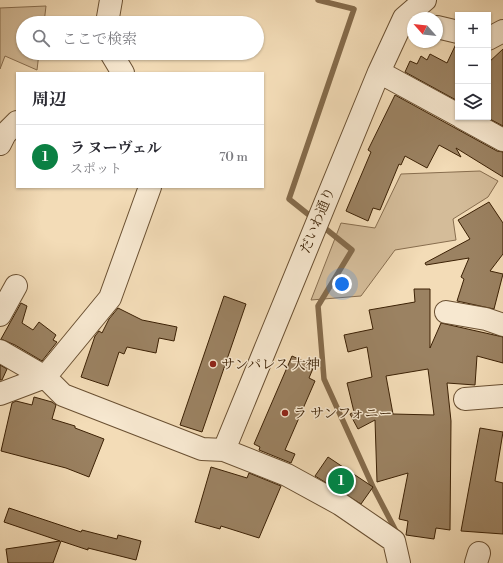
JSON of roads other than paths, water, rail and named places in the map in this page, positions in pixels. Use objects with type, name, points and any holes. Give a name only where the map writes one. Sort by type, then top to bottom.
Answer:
[{"type":"street","points":[[108,16],[111,0]]},
{"type":"street","name":"だいわ通り","points":[[416,12],[426,0]]},
{"type":"street","name":"だいわ通り","points":[[224,450],[378,72],[407,23]]},
{"type":"street","points":[[443,28],[455,31]]},
{"type":"street","points":[[491,37],[503,31]]},
{"type":"street","points":[[115,60],[122,72]]},
{"type":"street","points":[[378,72],[455,113]]},
{"type":"street","points":[[466,120],[503,140]]},
{"type":"street","points":[[0,144],[5,134],[16,123]]},
{"type":"street","points":[[0,394],[45,378],[110,298],[150,188]]},
{"type":"street","points":[[0,315],[16,286]]},
{"type":"street","points":[[446,312],[486,319],[503,325]]},
{"type":"street","points":[[0,351],[45,378],[63,395],[202,449],[224,450],[286,475],[340,504],[394,541],[399,563]]},
{"type":"street","points":[[465,398],[503,396]]},
{"type":"waterway","points":[[314,219],[289,199],[354,9],[318,0]]},
{"type":"waterway","points":[[321,225],[352,250],[318,306],[324,379],[373,487],[398,535]]},
{"type":"place","name":"サンパレス 大神","points":[[213,364]]},
{"type":"place","name":"ラ サンフォニー","points":[[285,413]]},
{"type":"place","name":"ラ ヌーヴェル","points":[[341,481]]}]
